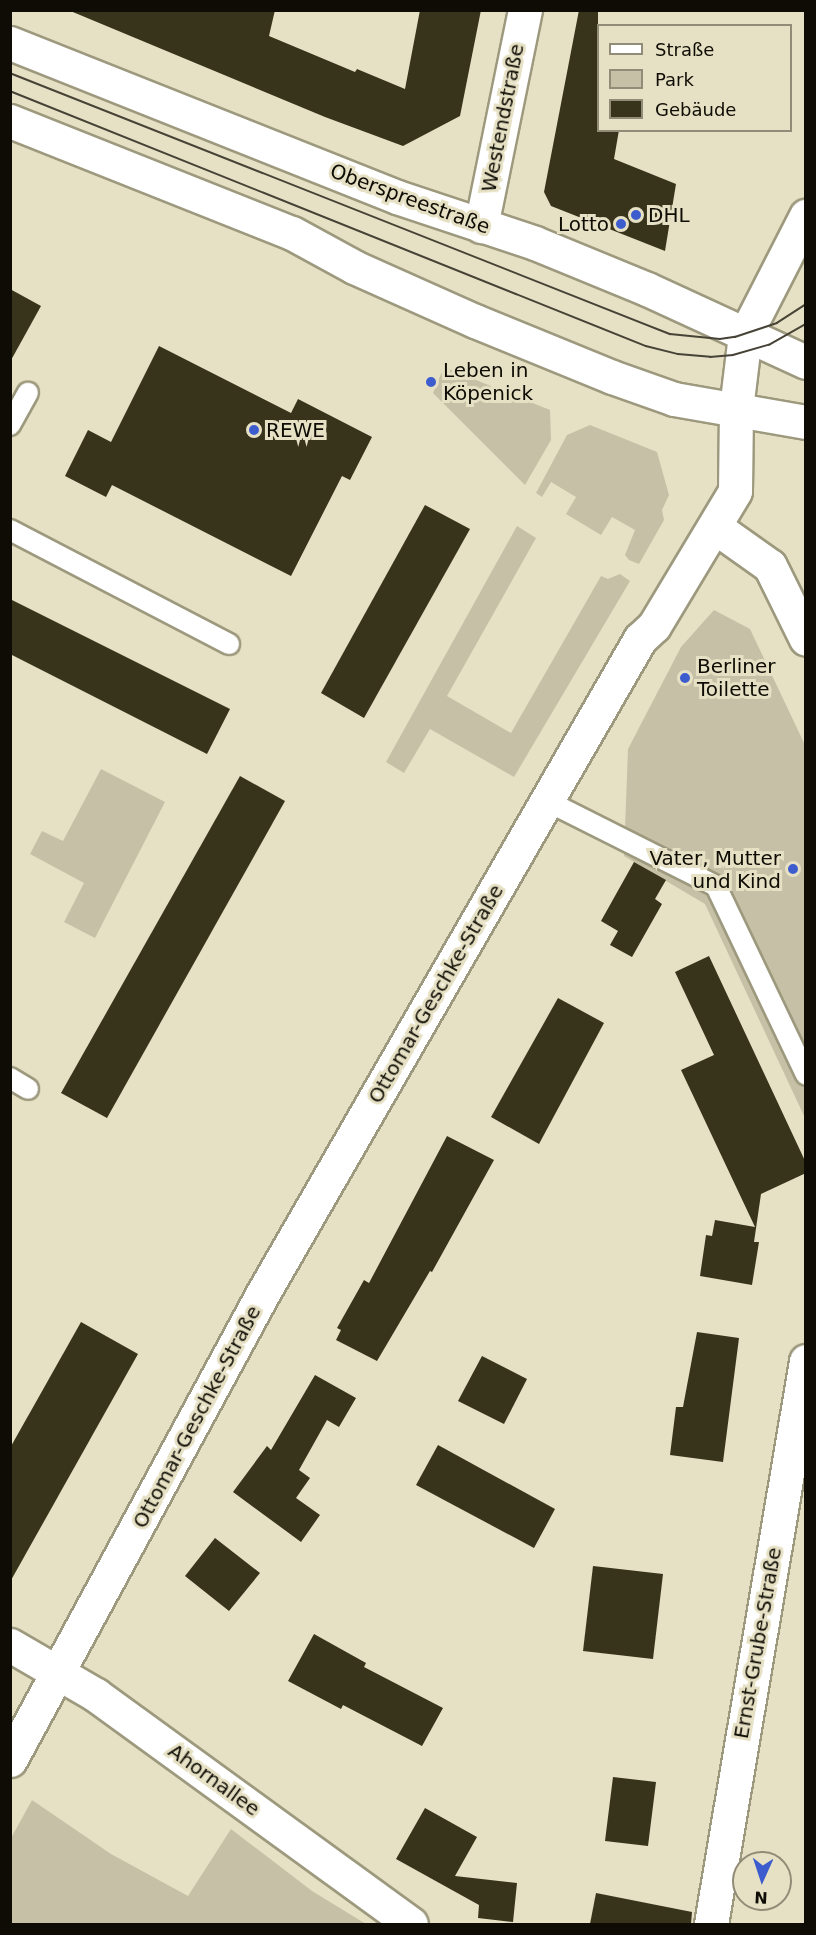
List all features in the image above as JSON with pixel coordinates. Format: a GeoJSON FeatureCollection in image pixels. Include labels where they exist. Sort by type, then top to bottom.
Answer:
{"type":"FeatureCollection","features":[{"type":"Feature","properties":{"kind":"street","name":"Westendstraße"},"geometry":{"type":"LineString","coordinates":[[482,226],[525,10]]}},
{"type":"Feature","properties":{"kind":"street","name":"Oberspreestraße"},"geometry":{"type":"LineString","coordinates":[[10,43],[397,197],[518,236],[636,284],[806,362]]}},
{"type":"Feature","properties":{"kind":"street"},"geometry":{"type":"LineString","coordinates":[[10,120],[292,233],[354,267],[594,370],[674,399],[806,422]]}},
{"type":"Feature","properties":{"kind":"street","name":"Ottomar-Geschke-Straße"},"geometry":{"type":"LineString","coordinates":[[10,1760],[183,1445],[263,1293],[640,639],[654,626],[735,491],[736,409],[745,335],[806,216]]}},
{"type":"Feature","properties":{"kind":"street"},"geometry":{"type":"LineString","coordinates":[[715,527],[770,566],[806,639]]}},
{"type":"Feature","properties":{"kind":"street","name":"Ernst-Grube-Straße"},"geometry":{"type":"LineString","coordinates":[[711,1924],[795,1482],[806,1361]]}},
{"type":"Feature","properties":{"kind":"street","name":"Ahornallee"},"geometry":{"type":"LineString","coordinates":[[10,1645],[96,1695],[409,1924]]}},
{"type":"Feature","properties":{"kind":"lane"},"geometry":{"type":"LineString","coordinates":[[10,425],[28,393]]}},
{"type":"Feature","properties":{"kind":"lane"},"geometry":{"type":"LineString","coordinates":[[10,530],[229,644]]}},
{"type":"Feature","properties":{"kind":"lane"},"geometry":{"type":"LineString","coordinates":[[547,801],[716,886],[806,1075]]}},
{"type":"Feature","properties":{"kind":"lane"},"geometry":{"type":"LineString","coordinates":[[10,1078],[28,1089]]}},
{"type":"Feature","properties":{"kind":"green space"},"geometry":{"type":"Polygon","coordinates":[[[444,367],[550,410],[551,440],[525,485],[433,393],[444,367]]]}},
{"type":"Feature","properties":{"kind":"green space"},"geometry":{"type":"Polygon","coordinates":[[[590,425],[657,452],[669,495],[662,510],[664,520],[639,564],[629,560],[625,555],[635,530],[612,517],[601,535],[566,514],[576,497],[551,482],[542,497],[536,493],[567,435],[590,425]]]}},
{"type":"Feature","properties":{"kind":"green space"},"geometry":{"type":"Polygon","coordinates":[[[517,526],[536,538],[447,696],[511,733],[601,576],[608,579],[620,574],[630,581],[514,777],[430,729],[404,773],[386,762],[517,526]]]}},
{"type":"Feature","properties":{"kind":"green space"},"geometry":{"type":"Polygon","coordinates":[[[714,610],[750,629],[805,745],[805,1118],[705,904],[624,856],[628,749],[681,647],[714,610]]]}},
{"type":"Feature","properties":{"kind":"green space"},"geometry":{"type":"Polygon","coordinates":[[[101,769],[165,802],[95,938],[64,922],[84,883],[30,854],[42,831],[63,841],[101,769]]]}},
{"type":"Feature","properties":{"kind":"green space"},"geometry":{"type":"Polygon","coordinates":[[[32,1800],[111,1854],[188,1896],[231,1829],[312,1891],[366,1924],[11,1924],[11,1838],[32,1800]]]}},
{"type":"Feature","properties":{"kind":"building"},"geometry":{"type":"Polygon","coordinates":[[[68,10],[275,10],[269,36],[355,72],[357,69],[405,89],[420,10],[481,10],[460,116],[403,146],[325,117],[68,10]]]}},
{"type":"Feature","properties":{"kind":"building"},"geometry":{"type":"Polygon","coordinates":[[[579,10],[598,10],[597,132],[619,132],[614,159],[676,184],[665,251],[551,206],[544,192],[579,10]]]}},
{"type":"Feature","properties":{"kind":"building"},"geometry":{"type":"Polygon","coordinates":[[[10,289],[41,306],[10,362],[10,289]]]}},
{"type":"Feature","properties":{"kind":"building"},"geometry":{"type":"Polygon","coordinates":[[[159,346],[291,413],[298,399],[372,437],[350,480],[342,476],[291,576],[112,485],[106,497],[65,476],[88,430],[111,442],[159,346]]]}},
{"type":"Feature","properties":{"kind":"building"},"geometry":{"type":"Polygon","coordinates":[[[425,505],[470,529],[364,718],[321,693],[425,505]]]}},
{"type":"Feature","properties":{"kind":"building"},"geometry":{"type":"Polygon","coordinates":[[[10,599],[230,709],[207,754],[10,654],[10,599]]]}},
{"type":"Feature","properties":{"kind":"building"},"geometry":{"type":"Polygon","coordinates":[[[240,776],[285,801],[107,1118],[61,1093],[240,776]]]}},
{"type":"Feature","properties":{"kind":"building"},"geometry":{"type":"Polygon","coordinates":[[[634,862],[666,880],[655,899],[662,904],[632,957],[610,945],[618,931],[601,921],[634,862]]]}},
{"type":"Feature","properties":{"kind":"building"},"geometry":{"type":"Polygon","coordinates":[[[709,956],[806,1163],[806,1173],[761,1194],[754,1242],[759,1242],[752,1285],[700,1276],[706,1235],[712,1236],[715,1220],[755,1227],[681,1070],[714,1055],[675,972],[709,956]]]}},
{"type":"Feature","properties":{"kind":"building"},"geometry":{"type":"Polygon","coordinates":[[[558,998],[604,1023],[539,1144],[491,1117],[558,998]]]}},
{"type":"Feature","properties":{"kind":"building"},"geometry":{"type":"Polygon","coordinates":[[[447,1136],[494,1160],[432,1272],[430,1271],[377,1361],[336,1340],[341,1330],[337,1328],[364,1280],[369,1283],[447,1136]]]}},
{"type":"Feature","properties":{"kind":"building"},"geometry":{"type":"Polygon","coordinates":[[[81,1322],[138,1354],[10,1582],[10,1448],[81,1322]]]}},
{"type":"Feature","properties":{"kind":"building"},"geometry":{"type":"Polygon","coordinates":[[[697,1332],[739,1338],[723,1462],[670,1455],[676,1407],[683,1407],[697,1332]]]}},
{"type":"Feature","properties":{"kind":"building"},"geometry":{"type":"Polygon","coordinates":[[[482,1356],[527,1379],[504,1424],[458,1401],[482,1356]]]}},
{"type":"Feature","properties":{"kind":"building"},"geometry":{"type":"Polygon","coordinates":[[[315,1375],[356,1398],[339,1427],[327,1420],[299,1470],[310,1478],[296,1498],[320,1515],[301,1542],[233,1492],[267,1446],[271,1450],[315,1375]]]}},
{"type":"Feature","properties":{"kind":"building"},"geometry":{"type":"Polygon","coordinates":[[[438,1445],[555,1509],[534,1548],[416,1485],[438,1445]]]}},
{"type":"Feature","properties":{"kind":"building"},"geometry":{"type":"Polygon","coordinates":[[[215,1538],[260,1573],[229,1611],[185,1576],[215,1538]]]}},
{"type":"Feature","properties":{"kind":"building"},"geometry":{"type":"Polygon","coordinates":[[[593,1566],[663,1574],[653,1659],[583,1651],[593,1566]]]}},
{"type":"Feature","properties":{"kind":"building"},"geometry":{"type":"Polygon","coordinates":[[[314,1634],[366,1663],[364,1667],[443,1708],[422,1746],[343,1705],[341,1709],[288,1681],[314,1634]]]}},
{"type":"Feature","properties":{"kind":"building"},"geometry":{"type":"Polygon","coordinates":[[[613,1777],[656,1782],[648,1846],[605,1841],[613,1777]]]}},
{"type":"Feature","properties":{"kind":"building"},"geometry":{"type":"Polygon","coordinates":[[[425,1808],[477,1837],[455,1876],[517,1883],[513,1922],[478,1918],[479,1905],[396,1859],[425,1808]]]}},
{"type":"Feature","properties":{"kind":"building"},"geometry":{"type":"Polygon","coordinates":[[[596,1893],[692,1912],[691,1924],[590,1924],[596,1893]]]}},
{"type":"Feature","properties":{"kind":"tram line"},"geometry":{"type":"LineString","coordinates":[[10,73],[670,334],[720,339],[735,337],[777,323],[806,304]]}},
{"type":"Feature","properties":{"kind":"tram line"},"geometry":{"type":"LineString","coordinates":[[10,91],[646,346],[678,354],[710,357],[733,355],[769,345],[806,324]]}},
{"type":"Feature","properties":{"kind":"place","name":"DHL"},"geometry":{"type":"Point","coordinates":[636,215]}},
{"type":"Feature","properties":{"kind":"place","name":"Lotto"},"geometry":{"type":"Point","coordinates":[621,224]}},
{"type":"Feature","properties":{"kind":"place","name":"Leben in Köpenick"},"geometry":{"type":"Point","coordinates":[431,382]}},
{"type":"Feature","properties":{"kind":"place","name":"REWE"},"geometry":{"type":"Point","coordinates":[254,430]}},
{"type":"Feature","properties":{"kind":"place","name":"Berliner Toilette"},"geometry":{"type":"Point","coordinates":[685,678]}},
{"type":"Feature","properties":{"kind":"place","name":"Vater, Mutter und Kind"},"geometry":{"type":"Point","coordinates":[793,869]}}]}
